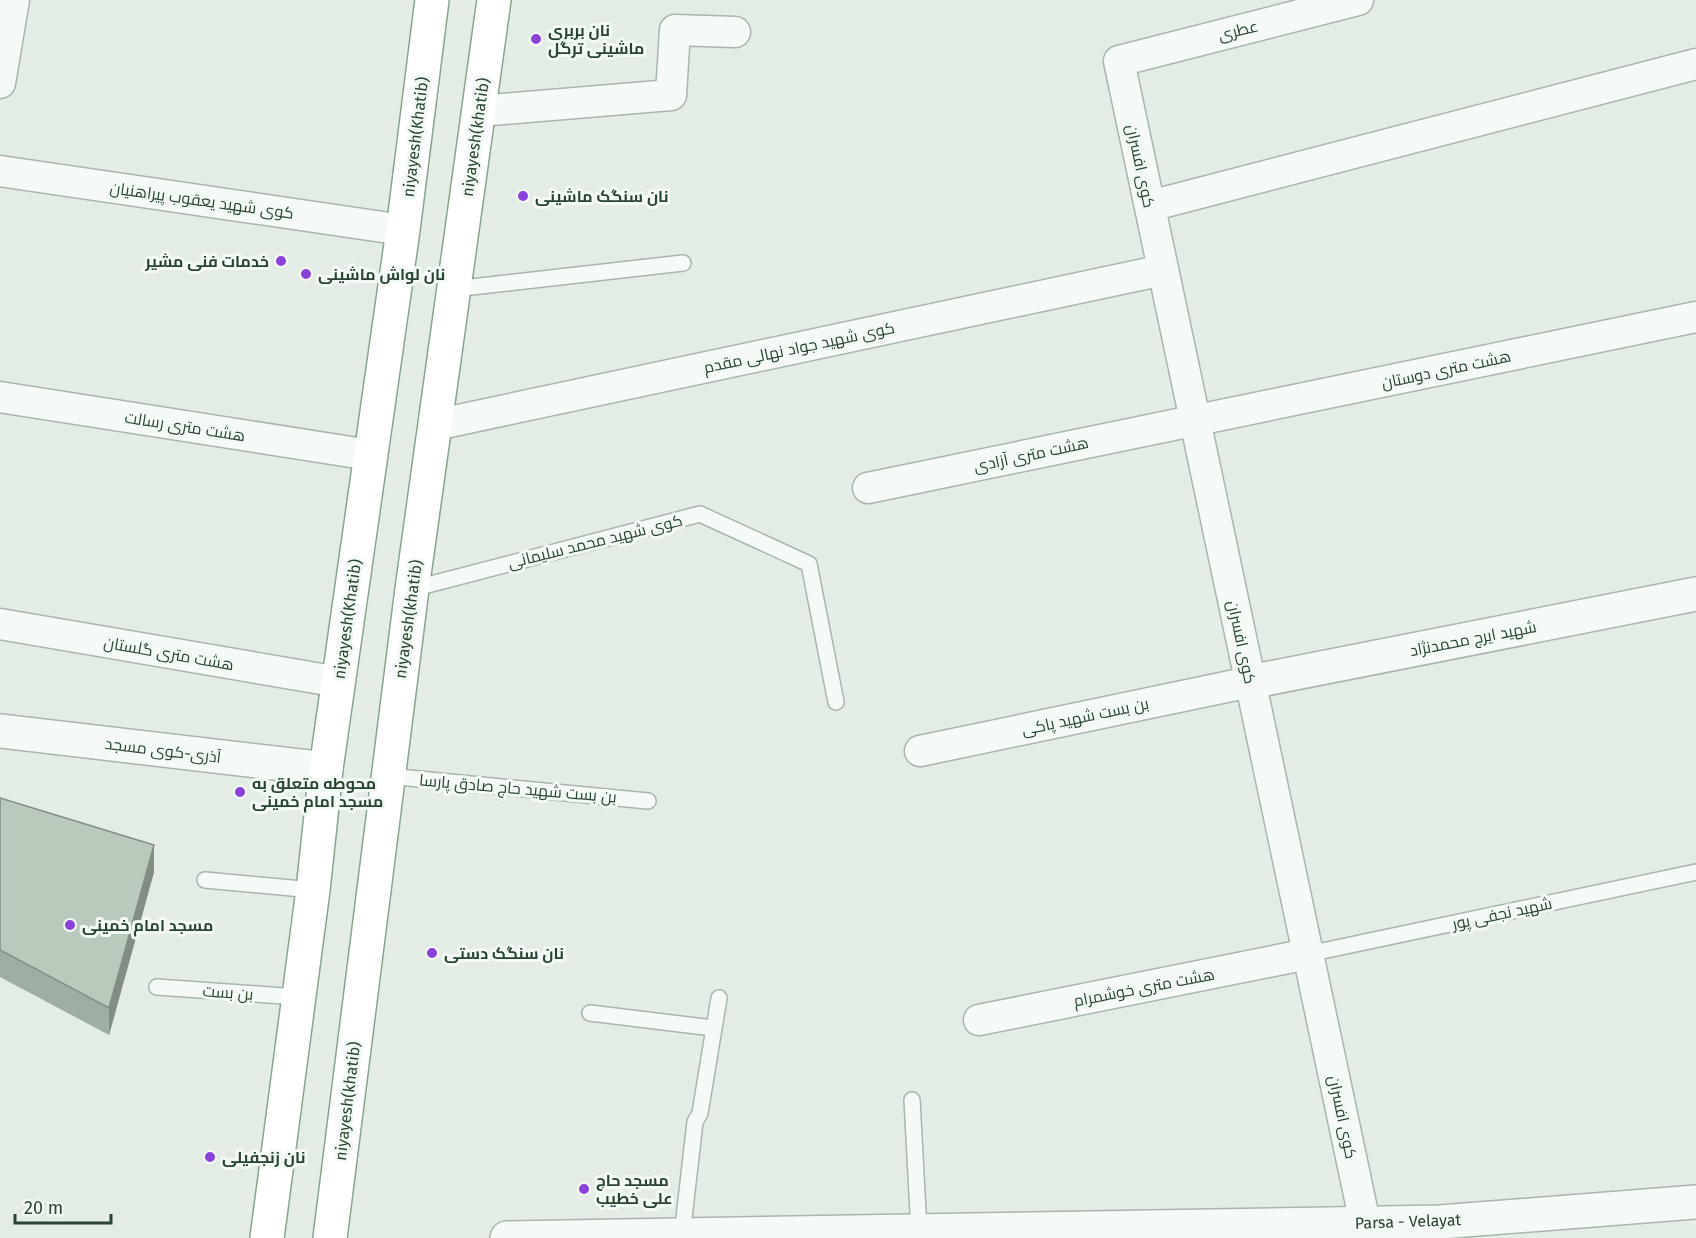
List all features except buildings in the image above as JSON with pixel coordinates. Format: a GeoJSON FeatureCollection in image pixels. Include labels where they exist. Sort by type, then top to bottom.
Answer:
{"type":"FeatureCollection","features":[{"type":"Feature","properties":{"kind":"highway","name":"niyayesh(Khatib)"},"geometry":{"type":"LineString","coordinates":[[267,1238],[313,890],[326,770],[403,230],[432,0]]}},
{"type":"Feature","properties":{"kind":"highway","name":"niyayesh(khatib)"},"geometry":{"type":"LineString","coordinates":[[330,1238],[412,589],[494,0]]}},
{"type":"Feature","properties":{"kind":"street"},"geometry":{"type":"LineString","coordinates":[[0,83],[14,0]]}},
{"type":"Feature","properties":{"kind":"street","name":"عطری"},"geometry":{"type":"LineString","coordinates":[[1119,61],[1358,0]]}},
{"type":"Feature","properties":{"kind":"street"},"geometry":{"type":"LineString","coordinates":[[479,111],[671,96],[675,30],[735,32]]}},
{"type":"Feature","properties":{"kind":"street","name":"کوی افسران"},"geometry":{"type":"LineString","coordinates":[[1119,61],[1365,1223]]}},
{"type":"Feature","properties":{"kind":"street"},"geometry":{"type":"LineString","coordinates":[[1150,206],[1696,64]]}},
{"type":"Feature","properties":{"kind":"street","name":"کوی شهید یعقوب پیراهنیان"},"geometry":{"type":"LineString","coordinates":[[0,171],[403,230]]}},
{"type":"Feature","properties":{"kind":"street","name":"کوی شهید جواد نهالی مقدم"},"geometry":{"type":"LineString","coordinates":[[435,425],[1163,270]]}},
{"type":"Feature","properties":{"kind":"street","name":"هشت متری دوستان"},"geometry":{"type":"LineString","coordinates":[[1195,420],[1696,317]]}},
{"type":"Feature","properties":{"kind":"street","name":"هشت متری رسالت"},"geometry":{"type":"LineString","coordinates":[[0,397],[370,455]]}},
{"type":"Feature","properties":{"kind":"street","name":"هشت متری آزادی"},"geometry":{"type":"LineString","coordinates":[[868,488],[1195,420]]}},
{"type":"Feature","properties":{"kind":"street","name":"شهید ایرج محمدنژاد"},"geometry":{"type":"LineString","coordinates":[[1250,682],[1696,594]]}},
{"type":"Feature","properties":{"kind":"street","name":"هشت متری گلستان"},"geometry":{"type":"LineString","coordinates":[[0,624],[339,682]]}},
{"type":"Feature","properties":{"kind":"street","name":"بن بست شهید پاکى"},"geometry":{"type":"LineString","coordinates":[[920,751],[1250,682]]}},
{"type":"Feature","properties":{"kind":"street","name":"آذری-کوی مسجد"},"geometry":{"type":"LineString","coordinates":[[0,731],[326,770]]}},
{"type":"Feature","properties":{"kind":"street","name":"هشت متری خوشمرام"},"geometry":{"type":"LineString","coordinates":[[979,1020],[1308,954]]}},
{"type":"Feature","properties":{"kind":"street","name":"Parsa - Velayat"},"geometry":{"type":"LineString","coordinates":[[507,1238],[854,1235],[919,1231],[1053,1233],[1440,1221],[1696,1202]]}},
{"type":"Feature","properties":{"kind":"lane"},"geometry":{"type":"LineString","coordinates":[[454,289],[684,263]]}},
{"type":"Feature","properties":{"kind":"lane","name":"کوی شهید محمد سلیمانی"},"geometry":{"type":"LineString","coordinates":[[412,589],[700,514],[809,564],[836,702]]}},
{"type":"Feature","properties":{"kind":"lane","name":"بن بست شهید حاج صادق پارسا"},"geometry":{"type":"LineString","coordinates":[[388,776],[648,801]]}},
{"type":"Feature","properties":{"kind":"lane","name":"شهید نجفی پور"},"geometry":{"type":"LineString","coordinates":[[1308,954],[1696,872]]}},
{"type":"Feature","properties":{"kind":"lane"},"geometry":{"type":"LineString","coordinates":[[205,880],[313,890]]}},
{"type":"Feature","properties":{"kind":"lane","name":"بن بست"},"geometry":{"type":"LineString","coordinates":[[157,987],[298,997]]}},
{"type":"Feature","properties":{"kind":"lane"},"geometry":{"type":"LineString","coordinates":[[682,1235],[695,1122],[700,1113],[719,998]]}},
{"type":"Feature","properties":{"kind":"lane"},"geometry":{"type":"LineString","coordinates":[[590,1013],[713,1028]]}},
{"type":"Feature","properties":{"kind":"lane"},"geometry":{"type":"LineString","coordinates":[[912,1100],[919,1231]]}},
{"type":"Feature","properties":{"kind":"place","name":"نان بربری ماشینی ترگل"},"geometry":{"type":"Point","coordinates":[536,39]}},
{"type":"Feature","properties":{"kind":"place","name":"نان سنگک ماشینی"},"geometry":{"type":"Point","coordinates":[523,196]}},
{"type":"Feature","properties":{"kind":"place","name":"خدمات فنی مشیر"},"geometry":{"type":"Point","coordinates":[281,261]}},
{"type":"Feature","properties":{"kind":"place","name":"نان لواش ماشینی"},"geometry":{"type":"Point","coordinates":[306,274]}},
{"type":"Feature","properties":{"kind":"place","name":"محوطه متعلق به مسجد امام خمینی"},"geometry":{"type":"Point","coordinates":[240,792]}},
{"type":"Feature","properties":{"kind":"place","name":"مسجد امام خمینی"},"geometry":{"type":"Point","coordinates":[70,925]}},
{"type":"Feature","properties":{"kind":"place","name":"نان سنگک دستی"},"geometry":{"type":"Point","coordinates":[432,953]}},
{"type":"Feature","properties":{"kind":"place","name":"نان زنجفیلی"},"geometry":{"type":"Point","coordinates":[210,1157]}},
{"type":"Feature","properties":{"kind":"place","name":"مسجد حاج علی خطیب"},"geometry":{"type":"Point","coordinates":[584,1189]}}]}
